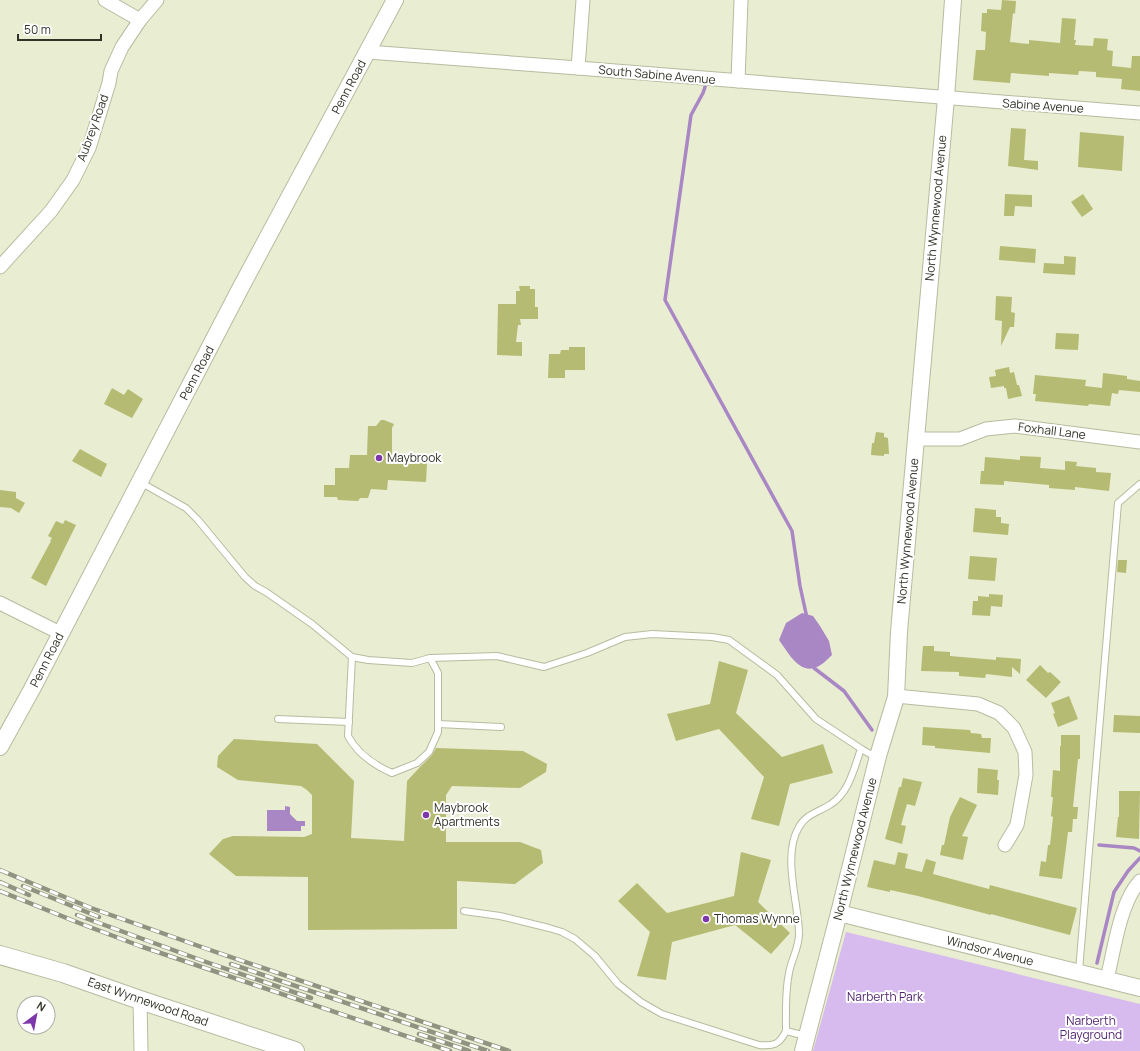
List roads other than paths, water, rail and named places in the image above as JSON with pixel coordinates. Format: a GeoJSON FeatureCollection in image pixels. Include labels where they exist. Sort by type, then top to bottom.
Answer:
{"type":"FeatureCollection","features":[{"type":"Feature","properties":{"kind":"main road","name":"East Wynnewood Road"},"geometry":{"type":"LineString","coordinates":[[0,955],[64,973],[140,1000],[295,1051]]}},
{"type":"Feature","properties":{"kind":"street"},"geometry":{"type":"LineString","coordinates":[[105,0],[140,20]]}},
{"type":"Feature","properties":{"kind":"street","name":"Aubrey Road"},"geometry":{"type":"LineString","coordinates":[[0,267],[51,211],[73,180],[89,148],[109,83],[111,71],[122,47],[140,20],[157,0]]}},
{"type":"Feature","properties":{"kind":"street","name":"Penn Road"},"geometry":{"type":"LineString","coordinates":[[0,745],[242,286],[395,0]]}},
{"type":"Feature","properties":{"kind":"street"},"geometry":{"type":"LineString","coordinates":[[578,68],[582,0]]}},
{"type":"Feature","properties":{"kind":"street"},"geometry":{"type":"LineString","coordinates":[[738,81],[741,0]]}},
{"type":"Feature","properties":{"kind":"street","name":"North Wynnewood Avenue"},"geometry":{"type":"LineString","coordinates":[[805,1043],[878,756],[896,696],[899,632],[946,98],[953,0]]}},
{"type":"Feature","properties":{"kind":"street","name":"South Sabine Avenue"},"geometry":{"type":"LineString","coordinates":[[368,52],[946,98]]}},
{"type":"Feature","properties":{"kind":"street","name":"Sabine Avenue"},"geometry":{"type":"LineString","coordinates":[[946,98],[1140,113]]}},
{"type":"Feature","properties":{"kind":"street","name":"Foxhall Lane"},"geometry":{"type":"LineString","coordinates":[[916,439],[960,439],[986,429],[1015,426],[1140,442]]}},
{"type":"Feature","properties":{"kind":"street"},"geometry":{"type":"LineString","coordinates":[[0,603],[60,633]]}},
{"type":"Feature","properties":{"kind":"street"},"geometry":{"type":"LineString","coordinates":[[896,696],[978,704],[999,713],[1014,728],[1025,752],[1026,775],[1017,825],[1005,845]]}},
{"type":"Feature","properties":{"kind":"street"},"geometry":{"type":"LineString","coordinates":[[1107,979],[1123,910],[1140,881]]}},
{"type":"Feature","properties":{"kind":"street","name":"Windsor Avenue"},"geometry":{"type":"LineString","coordinates":[[839,913],[1140,988]]}},
{"type":"Feature","properties":{"kind":"street"},"geometry":{"type":"LineString","coordinates":[[140,1000],[142,1051]]}},
{"type":"Feature","properties":{"kind":"lane"},"geometry":{"type":"LineString","coordinates":[[140,482],[186,508],[198,520],[245,577],[255,586],[312,624],[352,656],[368,660],[412,663],[430,658],[497,656],[544,667],[587,653],[625,637],[652,634],[712,637],[729,640],[777,675],[816,719],[861,749],[878,756]]}},
{"type":"Feature","properties":{"kind":"lane"},"geometry":{"type":"LineString","coordinates":[[1079,973],[1118,504],[1140,484]]}},
{"type":"Feature","properties":{"kind":"lane"},"geometry":{"type":"LineString","coordinates":[[352,656],[348,736],[369,760],[392,772],[417,762],[429,752],[438,732],[438,673],[430,658]]}},
{"type":"Feature","properties":{"kind":"lane"},"geometry":{"type":"LineString","coordinates":[[278,719],[349,722]]}},
{"type":"Feature","properties":{"kind":"lane"},"geometry":{"type":"LineString","coordinates":[[438,724],[501,727]]}},
{"type":"Feature","properties":{"kind":"lane"},"geometry":{"type":"LineString","coordinates":[[464,911],[500,916],[562,932],[575,939],[595,956],[618,984],[641,1002],[662,1014],[759,1045],[769,1046],[777,1044],[782,1039],[786,1031],[788,975],[799,934],[791,864],[794,838],[799,827],[806,818],[831,804],[842,794],[847,786],[861,749]]}},
{"type":"Feature","properties":{"kind":"lane"},"geometry":{"type":"LineString","coordinates":[[786,1031],[805,1043]]}},
{"type":"Feature","properties":{"kind":"waterway"},"geometry":{"type":"LineString","coordinates":[[705,87],[691,115],[665,300],[792,531],[800,586],[807,618]]}},
{"type":"Feature","properties":{"kind":"waterway"},"geometry":{"type":"LineString","coordinates":[[813,664],[814,668],[844,691],[872,730]]}},
{"type":"Feature","properties":{"kind":"waterway"},"geometry":{"type":"LineString","coordinates":[[1099,845],[1134,848],[1140,851]]}},
{"type":"Feature","properties":{"kind":"waterway"},"geometry":{"type":"LineString","coordinates":[[1097,963],[1114,892],[1128,871],[1140,858]]}},
{"type":"Feature","properties":{"kind":"railway"},"geometry":{"type":"LineString","coordinates":[[0,870],[91,908],[210,950],[509,1051]]}},
{"type":"Feature","properties":{"kind":"railway"},"geometry":{"type":"LineString","coordinates":[[0,882],[29,895]]}},
{"type":"Feature","properties":{"kind":"railway"},"geometry":{"type":"LineString","coordinates":[[23,886],[99,917]]}},
{"type":"Feature","properties":{"kind":"railway"},"geometry":{"type":"LineString","coordinates":[[0,891],[140,946],[450,1051]]}},
{"type":"Feature","properties":{"kind":"railway"},"geometry":{"type":"LineString","coordinates":[[77,915],[311,998]]}},
{"type":"Feature","properties":{"kind":"railway"},"geometry":{"type":"LineString","coordinates":[[231,964],[488,1051]]}},
{"type":"Feature","properties":{"kind":"railway"},"geometry":{"type":"LineString","coordinates":[[419,1034],[469,1051]]}},
{"type":"Feature","properties":{"kind":"place","name":"Maybrook"},"geometry":{"type":"Point","coordinates":[379,458]}},
{"type":"Feature","properties":{"kind":"place","name":"Maybrook Apartments"},"geometry":{"type":"Point","coordinates":[426,815]}},
{"type":"Feature","properties":{"kind":"place","name":"Thomas Wynne"},"geometry":{"type":"Point","coordinates":[706,919]}},
{"type":"Feature","properties":{"kind":"park label","name":"Narberth Park"},"geometry":{"type":"Point","coordinates":[885,997]}},
{"type":"Feature","properties":{"kind":"park label","name":"Narberth Playground"},"geometry":{"type":"Point","coordinates":[1091,1028]}}]}
